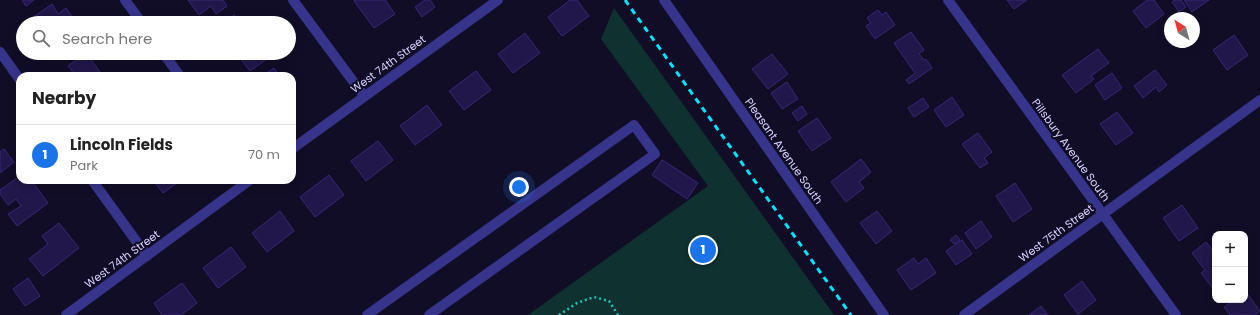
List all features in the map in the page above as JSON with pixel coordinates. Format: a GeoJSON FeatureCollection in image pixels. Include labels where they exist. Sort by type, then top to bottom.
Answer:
{"type":"FeatureCollection","features":[{"type":"Feature","properties":{"kind":"street"},"geometry":{"type":"LineString","coordinates":[[125,0],[137,16]]}},
{"type":"Feature","properties":{"kind":"street"},"geometry":{"type":"LineString","coordinates":[[293,0],[364,96]]}},
{"type":"Feature","properties":{"kind":"street","name":"West 74th Street"},"geometry":{"type":"LineString","coordinates":[[296,146],[498,0]]}},
{"type":"Feature","properties":{"kind":"street","name":"Pleasant Avenue South"},"geometry":{"type":"LineString","coordinates":[[664,0],[884,315]]}},
{"type":"Feature","properties":{"kind":"street","name":"Pillsbury Avenue South"},"geometry":{"type":"LineString","coordinates":[[948,0],[1176,315]]}},
{"type":"Feature","properties":{"kind":"street"},"geometry":{"type":"LineString","coordinates":[[0,52],[16,74]]}},
{"type":"Feature","properties":{"kind":"street"},"geometry":{"type":"LineString","coordinates":[[168,60],[177,72]]}},
{"type":"Feature","properties":{"kind":"street","name":"West 75th Street"},"geometry":{"type":"LineString","coordinates":[[964,315],[1260,100]]}},
{"type":"Feature","properties":{"kind":"street"},"geometry":{"type":"LineString","coordinates":[[367,315],[634,125],[655,154],[429,315]]}},
{"type":"Feature","properties":{"kind":"street"},"geometry":{"type":"LineString","coordinates":[[95,184],[147,256]]}},
{"type":"Feature","properties":{"kind":"street","name":"West 74th Street"},"geometry":{"type":"LineString","coordinates":[[66,315],[245,184]]}},
{"type":"Feature","properties":{"kind":"path"},"geometry":{"type":"LineString","coordinates":[[560,315],[577,303],[594,297],[609,301],[618,315]]}},
{"type":"Feature","properties":{"kind":"green space"},"geometry":{"type":"Polygon","coordinates":[[[614,8],[834,315],[528,315],[708,186],[601,39],[614,8]]]}},
{"type":"Feature","properties":{"kind":"building"},"geometry":{"type":"Polygon","coordinates":[[[22,0],[34,0],[26,6],[22,0]]]}},
{"type":"Feature","properties":{"kind":"building"},"geometry":{"type":"Polygon","coordinates":[[[188,0],[223,0],[227,6],[216,14],[211,6],[199,15],[188,0]]]}},
{"type":"Feature","properties":{"kind":"building"},"geometry":{"type":"Polygon","coordinates":[[[385,0],[395,14],[374,28],[354,1],[385,0]]]}},
{"type":"Feature","properties":{"kind":"building"},"geometry":{"type":"Polygon","coordinates":[[[425,0],[430,0],[435,7],[422,17],[415,7],[425,0]]]}},
{"type":"Feature","properties":{"kind":"building"},"geometry":{"type":"Polygon","coordinates":[[[570,0],[577,0],[589,16],[562,36],[548,17],[570,0]]]}},
{"type":"Feature","properties":{"kind":"building"},"geometry":{"type":"Polygon","coordinates":[[[1007,0],[1027,0],[1014,9],[1007,0]]]}},
{"type":"Feature","properties":{"kind":"building"},"geometry":{"type":"Polygon","coordinates":[[[1147,0],[1154,0],[1164,14],[1146,28],[1133,11],[1147,0]]]}},
{"type":"Feature","properties":{"kind":"building"},"geometry":{"type":"Polygon","coordinates":[[[1175,0],[1181,0],[1186,7],[1179,12],[1172,2],[1175,0]]]}},
{"type":"Feature","properties":{"kind":"building"},"geometry":{"type":"Polygon","coordinates":[[[1184,0],[1209,0],[1192,12],[1184,0]]]}},
{"type":"Feature","properties":{"kind":"building"},"geometry":{"type":"Polygon","coordinates":[[[52,4],[58,14],[66,8],[72,16],[35,16],[52,4]]]}},
{"type":"Feature","properties":{"kind":"building"},"geometry":{"type":"Polygon","coordinates":[[[878,10],[882,15],[886,12],[895,25],[875,39],[866,26],[871,23],[867,18],[878,10]]]}},
{"type":"Feature","properties":{"kind":"building"},"geometry":{"type":"Polygon","coordinates":[[[911,32],[924,50],[919,54],[924,60],[926,59],[932,68],[909,84],[906,80],[915,73],[894,43],[911,32]]]}},
{"type":"Feature","properties":{"kind":"building"},"geometry":{"type":"Polygon","coordinates":[[[525,33],[540,53],[513,73],[498,54],[525,33]]]}},
{"type":"Feature","properties":{"kind":"building"},"geometry":{"type":"Polygon","coordinates":[[[1234,35],[1248,55],[1227,70],[1213,50],[1234,35]]]}},
{"type":"Feature","properties":{"kind":"building"},"geometry":{"type":"Polygon","coordinates":[[[1098,49],[1109,63],[1091,76],[1094,79],[1076,93],[1062,75],[1098,49]]]}},
{"type":"Feature","properties":{"kind":"building"},"geometry":{"type":"Polygon","coordinates":[[[772,54],[788,74],[768,89],[752,69],[772,54]]]}},
{"type":"Feature","properties":{"kind":"building"},"geometry":{"type":"Polygon","coordinates":[[[76,60],[91,60],[100,72],[73,72],[68,66],[76,60]]]}},
{"type":"Feature","properties":{"kind":"building"},"geometry":{"type":"Polygon","coordinates":[[[241,60],[266,60],[250,71],[241,60]]]}},
{"type":"Feature","properties":{"kind":"building"},"geometry":{"type":"Polygon","coordinates":[[[274,68],[276,72],[268,72],[274,68]]]}},
{"type":"Feature","properties":{"kind":"building"},"geometry":{"type":"Polygon","coordinates":[[[1155,70],[1167,85],[1159,92],[1156,87],[1143,98],[1134,86],[1155,70]]]}},
{"type":"Feature","properties":{"kind":"building"},"geometry":{"type":"Polygon","coordinates":[[[476,71],[491,90],[464,110],[449,91],[476,71]]]}},
{"type":"Feature","properties":{"kind":"building"},"geometry":{"type":"Polygon","coordinates":[[[1112,73],[1122,88],[1105,100],[1095,85],[1112,73]]]}},
{"type":"Feature","properties":{"kind":"building"},"geometry":{"type":"Polygon","coordinates":[[[787,82],[798,99],[782,109],[771,93],[787,82]]]}},
{"type":"Feature","properties":{"kind":"building"},"geometry":{"type":"Polygon","coordinates":[[[952,97],[964,115],[946,127],[934,110],[952,97]]]}},
{"type":"Feature","properties":{"kind":"building"},"geometry":{"type":"Polygon","coordinates":[[[923,98],[929,107],[914,117],[908,108],[923,98]]]}},
{"type":"Feature","properties":{"kind":"building"},"geometry":{"type":"Polygon","coordinates":[[[427,105],[442,125],[415,145],[400,126],[427,105]]]}},
{"type":"Feature","properties":{"kind":"building"},"geometry":{"type":"Polygon","coordinates":[[[802,106],[807,114],[798,121],[792,113],[802,106]]]}},
{"type":"Feature","properties":{"kind":"building"},"geometry":{"type":"Polygon","coordinates":[[[1117,112],[1133,133],[1116,145],[1100,124],[1117,112]]]}},
{"type":"Feature","properties":{"kind":"building"},"geometry":{"type":"Polygon","coordinates":[[[817,118],[831,138],[812,151],[798,131],[817,118]]]}},
{"type":"Feature","properties":{"kind":"building"},"geometry":{"type":"Polygon","coordinates":[[[978,133],[992,152],[984,158],[988,163],[980,168],[962,144],[978,133]]]}},
{"type":"Feature","properties":{"kind":"building"},"geometry":{"type":"Polygon","coordinates":[[[378,141],[393,160],[366,181],[351,161],[378,141]]]}},
{"type":"Feature","properties":{"kind":"building"},"geometry":{"type":"Polygon","coordinates":[[[4,149],[14,162],[0,173],[0,152],[4,149]]]}},
{"type":"Feature","properties":{"kind":"building"},"geometry":{"type":"Polygon","coordinates":[[[861,159],[871,172],[859,182],[864,188],[846,202],[831,182],[861,159]]]}},
{"type":"Feature","properties":{"kind":"building"},"geometry":{"type":"Polygon","coordinates":[[[662,160],[698,183],[687,199],[652,175],[662,160]]]}},
{"type":"Feature","properties":{"kind":"building"},"geometry":{"type":"Polygon","coordinates":[[[329,175],[344,195],[315,217],[300,197],[329,175]]]}},
{"type":"Feature","properties":{"kind":"building"},"geometry":{"type":"Polygon","coordinates":[[[16,179],[16,184],[34,184],[48,203],[17,226],[8,214],[21,206],[16,199],[8,205],[0,194],[0,190],[16,179]]]}},
{"type":"Feature","properties":{"kind":"building"},"geometry":{"type":"Polygon","coordinates":[[[1015,183],[1032,209],[1013,222],[996,196],[1015,183]]]}},
{"type":"Feature","properties":{"kind":"building"},"geometry":{"type":"Polygon","coordinates":[[[156,184],[175,184],[163,193],[156,184]]]}},
{"type":"Feature","properties":{"kind":"building"},"geometry":{"type":"Polygon","coordinates":[[[1182,205],[1198,228],[1179,241],[1163,218],[1182,205]]]}},
{"type":"Feature","properties":{"kind":"building"},"geometry":{"type":"Polygon","coordinates":[[[280,211],[294,231],[267,252],[252,233],[280,211]]]}},
{"type":"Feature","properties":{"kind":"building"},"geometry":{"type":"Polygon","coordinates":[[[877,211],[892,231],[876,244],[860,223],[877,211]]]}},
{"type":"Feature","properties":{"kind":"building"},"geometry":{"type":"Polygon","coordinates":[[[981,221],[992,237],[976,249],[965,233],[981,221]]]}},
{"type":"Feature","properties":{"kind":"building"},"geometry":{"type":"Polygon","coordinates":[[[59,223],[79,248],[43,276],[29,259],[48,244],[42,236],[59,223]]]}},
{"type":"Feature","properties":{"kind":"building"},"geometry":{"type":"Polygon","coordinates":[[[956,235],[960,240],[954,244],[950,240],[956,235]]]}},
{"type":"Feature","properties":{"kind":"building"},"geometry":{"type":"Polygon","coordinates":[[[962,240],[972,254],[956,265],[946,251],[962,240]]]}},
{"type":"Feature","properties":{"kind":"building"},"geometry":{"type":"Polygon","coordinates":[[[1206,242],[1212,249],[1212,287],[1201,273],[1205,270],[1192,253],[1206,242]]]}},
{"type":"Feature","properties":{"kind":"building"},"geometry":{"type":"Polygon","coordinates":[[[231,247],[246,267],[218,288],[203,268],[231,247]]]}},
{"type":"Feature","properties":{"kind":"building"},"geometry":{"type":"Polygon","coordinates":[[[914,258],[918,264],[926,258],[936,273],[911,290],[897,270],[914,258]]]}},
{"type":"Feature","properties":{"kind":"building"},"geometry":{"type":"Polygon","coordinates":[[[28,278],[40,296],[25,306],[13,289],[28,278]]]}},
{"type":"Feature","properties":{"kind":"building"},"geometry":{"type":"Polygon","coordinates":[[[1082,281],[1096,300],[1078,314],[1064,295],[1082,281]]]}},
{"type":"Feature","properties":{"kind":"building"},"geometry":{"type":"Polygon","coordinates":[[[182,283],[197,303],[181,315],[162,315],[154,303],[182,283]]]}},
{"type":"Feature","properties":{"kind":"building"},"geometry":{"type":"Polygon","coordinates":[[[1248,295],[1260,311],[1255,315],[1230,315],[1224,307],[1230,303],[1248,303],[1248,295]]]}},
{"type":"Feature","properties":{"kind":"building"},"geometry":{"type":"Polygon","coordinates":[[[1041,306],[1048,315],[1029,315],[1041,306]]]}},
{"type":"Feature","properties":{"kind":"railway"},"geometry":{"type":"LineString","coordinates":[[625,0],[851,315]]}},
{"type":"Feature","properties":{"kind":"place","name":"Lincoln Fields"},"geometry":{"type":"Point","coordinates":[703,250]}}]}
